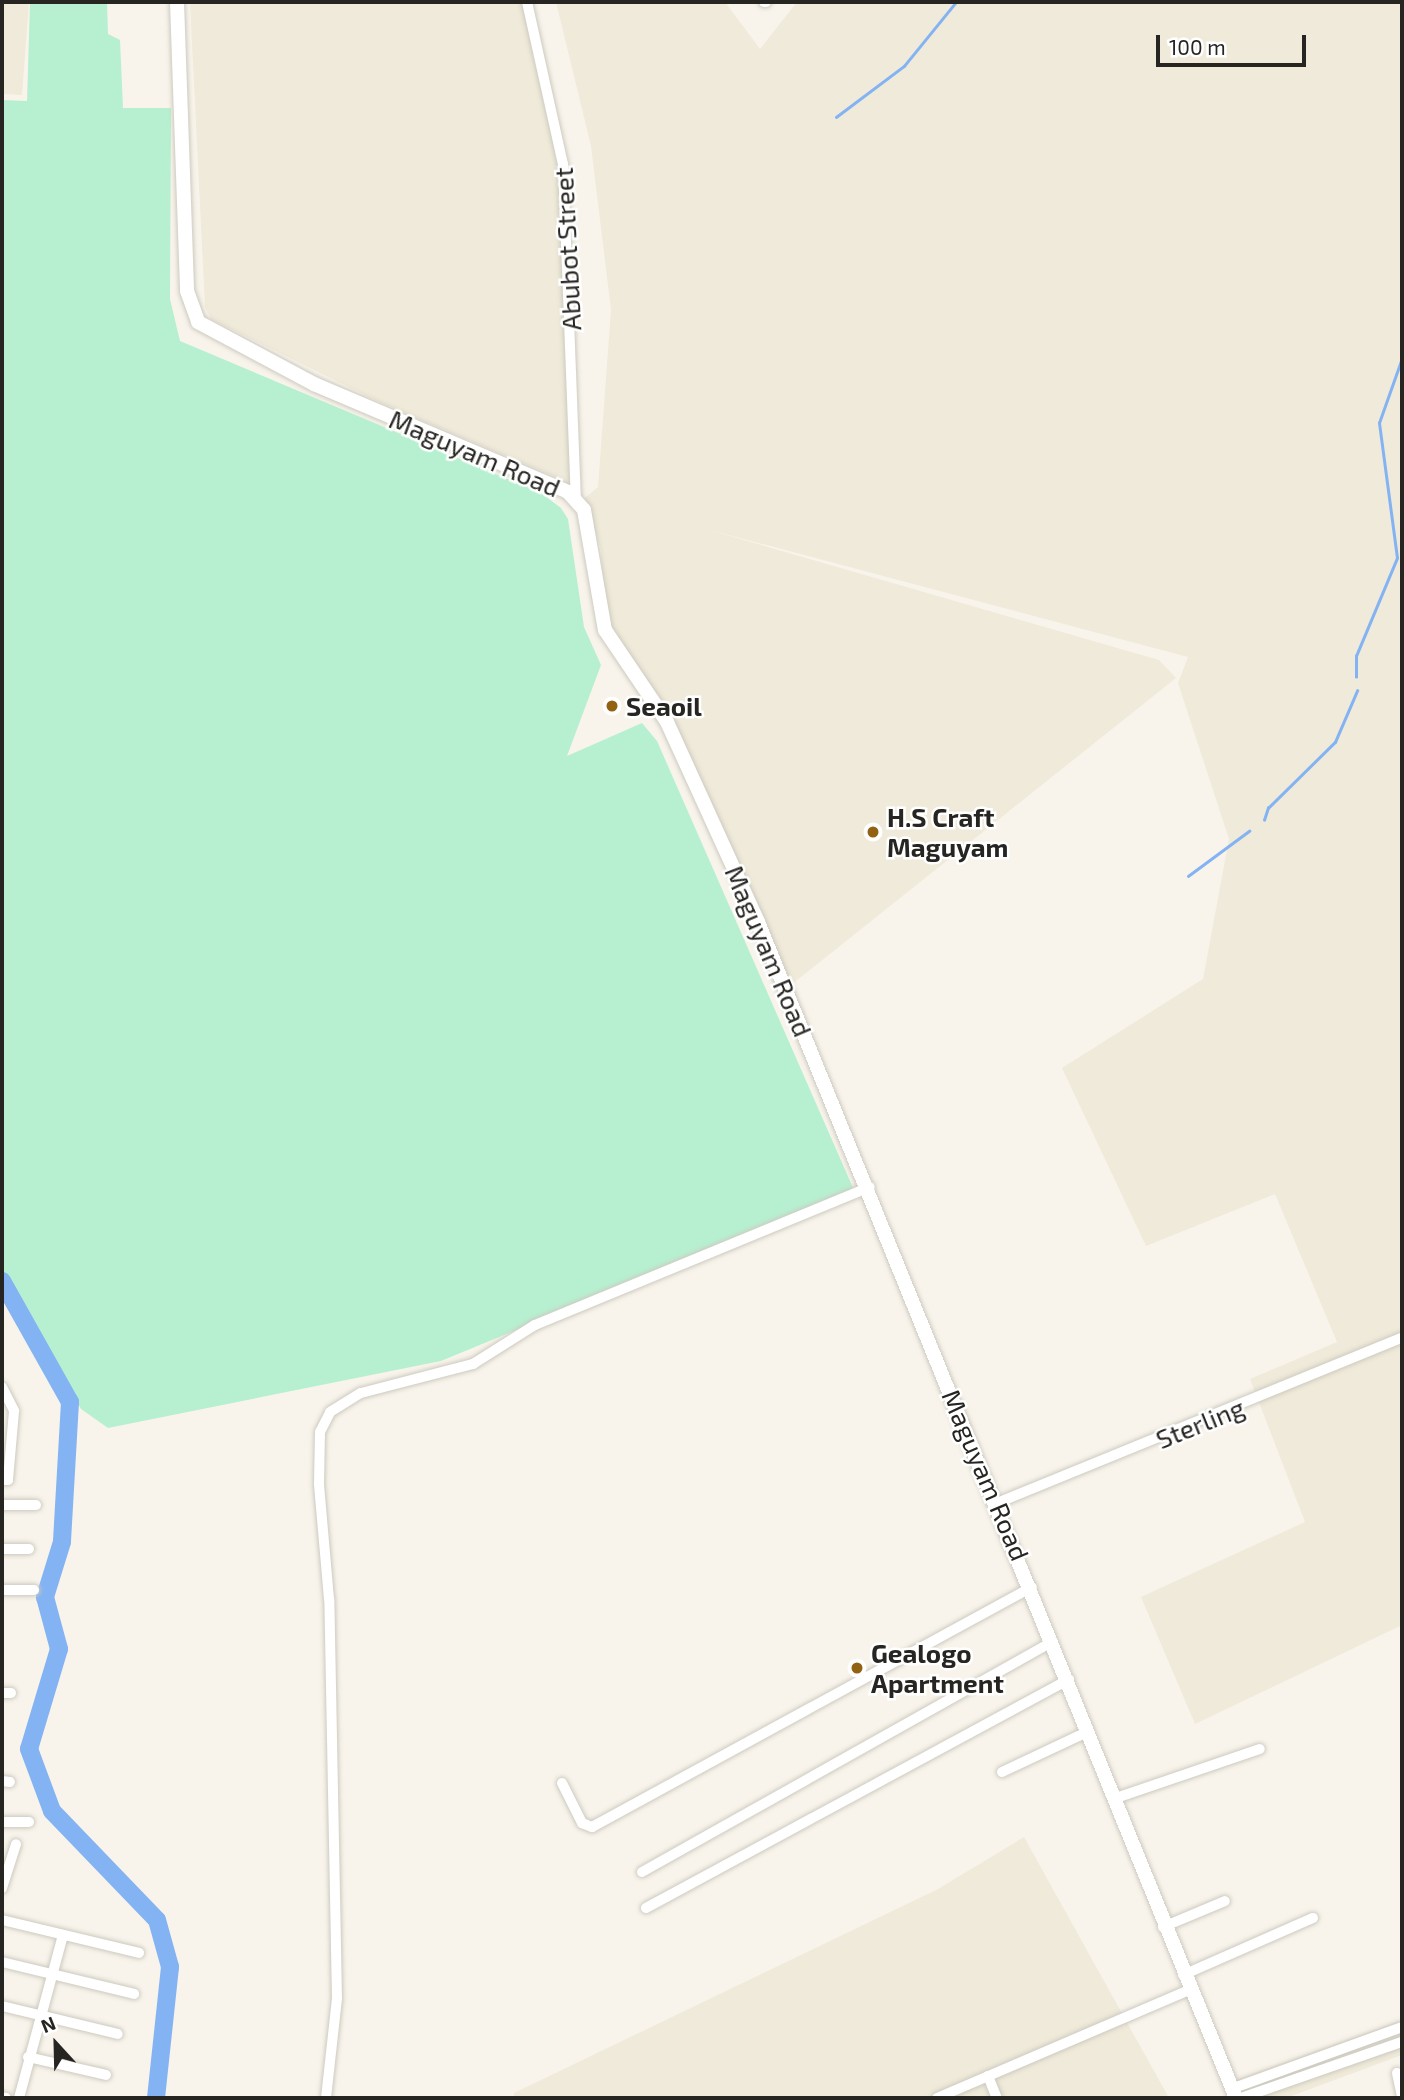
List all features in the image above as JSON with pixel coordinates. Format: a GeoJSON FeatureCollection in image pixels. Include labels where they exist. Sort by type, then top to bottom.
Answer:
{"type":"FeatureCollection","features":[{"type":"Feature","properties":{"kind":"main road","name":"Maguyam Road"},"geometry":{"type":"LineString","coordinates":[[177,2],[187,291],[198,322],[298,376],[576,499],[592,532],[605,630],[667,722],[870,1186],[1055,1640],[1163,1927],[1236,2095]]}},
{"type":"Feature","properties":{"kind":"street","name":"Abubot Street"},"geometry":{"type":"LineString","coordinates":[[527,2],[563,164],[576,499]]}},
{"type":"Feature","properties":{"kind":"street"},"geometry":{"type":"LineString","coordinates":[[326,2098],[337,1999],[329,1599],[319,1484],[320,1432],[330,1412],[361,1393],[473,1364],[535,1325],[870,1186]]}},
{"type":"Feature","properties":{"kind":"street","name":"Sterling"},"geometry":{"type":"LineString","coordinates":[[997,1503],[1402,1338]]}},
{"type":"Feature","properties":{"kind":"street"},"geometry":{"type":"LineString","coordinates":[[2,1387],[14,1411],[8,1480],[2,1480]]}},
{"type":"Feature","properties":{"kind":"street"},"geometry":{"type":"LineString","coordinates":[[2,1505],[36,1505]]}},
{"type":"Feature","properties":{"kind":"street"},"geometry":{"type":"LineString","coordinates":[[2,1549],[29,1549]]}},
{"type":"Feature","properties":{"kind":"street"},"geometry":{"type":"LineString","coordinates":[[562,1783],[582,1823],[592,1827],[1032,1586]]}},
{"type":"Feature","properties":{"kind":"street"},"geometry":{"type":"LineString","coordinates":[[2,1590],[34,1590]]}},
{"type":"Feature","properties":{"kind":"street"},"geometry":{"type":"LineString","coordinates":[[642,1872],[1055,1640]]}},
{"type":"Feature","properties":{"kind":"street"},"geometry":{"type":"LineString","coordinates":[[646,1908],[1069,1679]]}},
{"type":"Feature","properties":{"kind":"street"},"geometry":{"type":"LineString","coordinates":[[1002,1772],[1089,1731]]}},
{"type":"Feature","properties":{"kind":"street"},"geometry":{"type":"LineString","coordinates":[[1113,1799],[1260,1749]]}},
{"type":"Feature","properties":{"kind":"street"},"geometry":{"type":"LineString","coordinates":[[2,1822],[29,1822]]}},
{"type":"Feature","properties":{"kind":"street"},"geometry":{"type":"LineString","coordinates":[[2,1888],[4,1869],[16,1844]]}},
{"type":"Feature","properties":{"kind":"street"},"geometry":{"type":"LineString","coordinates":[[1163,1927],[1225,1901]]}},
{"type":"Feature","properties":{"kind":"street"},"geometry":{"type":"LineString","coordinates":[[1183,1975],[1313,1918]]}},
{"type":"Feature","properties":{"kind":"street"},"geometry":{"type":"LineString","coordinates":[[2,1920],[139,1953]]}},
{"type":"Feature","properties":{"kind":"street"},"geometry":{"type":"LineString","coordinates":[[19,2098],[63,1936]]}},
{"type":"Feature","properties":{"kind":"street"},"geometry":{"type":"LineString","coordinates":[[2,1962],[134,1994]]}},
{"type":"Feature","properties":{"kind":"street"},"geometry":{"type":"LineString","coordinates":[[937,2098],[1189,1990]]}},
{"type":"Feature","properties":{"kind":"street"},"geometry":{"type":"LineString","coordinates":[[2,2006],[118,2034]]}},
{"type":"Feature","properties":{"kind":"street"},"geometry":{"type":"LineString","coordinates":[[1236,2095],[1402,2027]]}},
{"type":"Feature","properties":{"kind":"street"},"geometry":{"type":"LineString","coordinates":[[1236,2095],[1397,2044],[1386,2032]]}},
{"type":"Feature","properties":{"kind":"street"},"geometry":{"type":"LineString","coordinates":[[29,2057],[106,2075]]}},
{"type":"Feature","properties":{"kind":"street"},"geometry":{"type":"LineString","coordinates":[[1397,2073],[1402,2097]]}},
{"type":"Feature","properties":{"kind":"street"},"geometry":{"type":"LineString","coordinates":[[988,2076],[997,2098]]}},
{"type":"Feature","properties":{"kind":"shaded area"},"geometry":{"type":"Polygon","coordinates":[[[2,2],[29,2],[22,95],[2,94],[2,2]]]}},
{"type":"Feature","properties":{"kind":"shaded area"},"geometry":{"type":"Polygon","coordinates":[[[190,2],[522,2],[559,167],[575,485],[377,401],[211,319],[205,307],[190,2]]]}},
{"type":"Feature","properties":{"kind":"shaded area"},"geometry":{"type":"Polygon","coordinates":[[[556,2],[725,2],[760,49],[797,2],[1402,2],[1402,1625],[1195,1724],[1141,1597],[1305,1522],[1250,1379],[1337,1342],[1275,1194],[1146,1246],[1062,1068],[1203,979],[1229,839],[1178,683],[1188,657],[706,529],[1159,660],[1176,678],[791,985],[670,723],[606,630],[601,549],[585,498],[598,487],[611,310],[591,146],[556,2]]]}},
{"type":"Feature","properties":{"kind":"shaded area"},"geometry":{"type":"Polygon","coordinates":[[[1024,1837],[1169,2098],[514,2098],[514,2093],[938,1889],[1024,1837]]]}},
{"type":"Feature","properties":{"kind":"shaded area"},"geometry":{"type":"Polygon","coordinates":[[[1402,2020],[1402,2055],[1286,2098],[1237,2098],[1230,2082],[1402,2020]]]}},
{"type":"Feature","properties":{"kind":"green space"},"geometry":{"type":"Polygon","coordinates":[[[30,2],[107,2],[108,34],[120,40],[123,108],[171,108],[170,299],[180,341],[541,493],[561,508],[568,519],[584,627],[601,665],[567,756],[642,723],[657,741],[854,1190],[441,1361],[108,1428],[81,1409],[2,1269],[2,100],[27,101],[30,2]]]}},
{"type":"Feature","properties":{"kind":"waterway"},"geometry":{"type":"LineString","coordinates":[[836,117],[904,66],[956,2]]}},
{"type":"Feature","properties":{"kind":"waterway"},"geometry":{"type":"LineString","coordinates":[[1356,677],[1356,656],[1397,558],[1379,423],[1402,358]]}},
{"type":"Feature","properties":{"kind":"waterway"},"geometry":{"type":"LineString","coordinates":[[1264,820],[1268,808],[1335,742],[1357,691]]}},
{"type":"Feature","properties":{"kind":"waterway"},"geometry":{"type":"LineString","coordinates":[[1188,876],[1249,831]]}},
{"type":"Feature","properties":{"kind":"waterway"},"geometry":{"type":"LineString","coordinates":[[2,1281],[70,1402],[62,1542],[45,1597],[59,1649],[29,1749],[52,1811],[157,1920],[170,1967],[156,2098]]}},
{"type":"Feature","properties":{"kind":"place","name":"Seaoil"},"geometry":{"type":"Point","coordinates":[612,706]}},
{"type":"Feature","properties":{"kind":"place","name":"H.S Craft Maguyam"},"geometry":{"type":"Point","coordinates":[873,832]}},
{"type":"Feature","properties":{"kind":"place","name":"Gealogo Apartment"},"geometry":{"type":"Point","coordinates":[857,1668]}}]}
